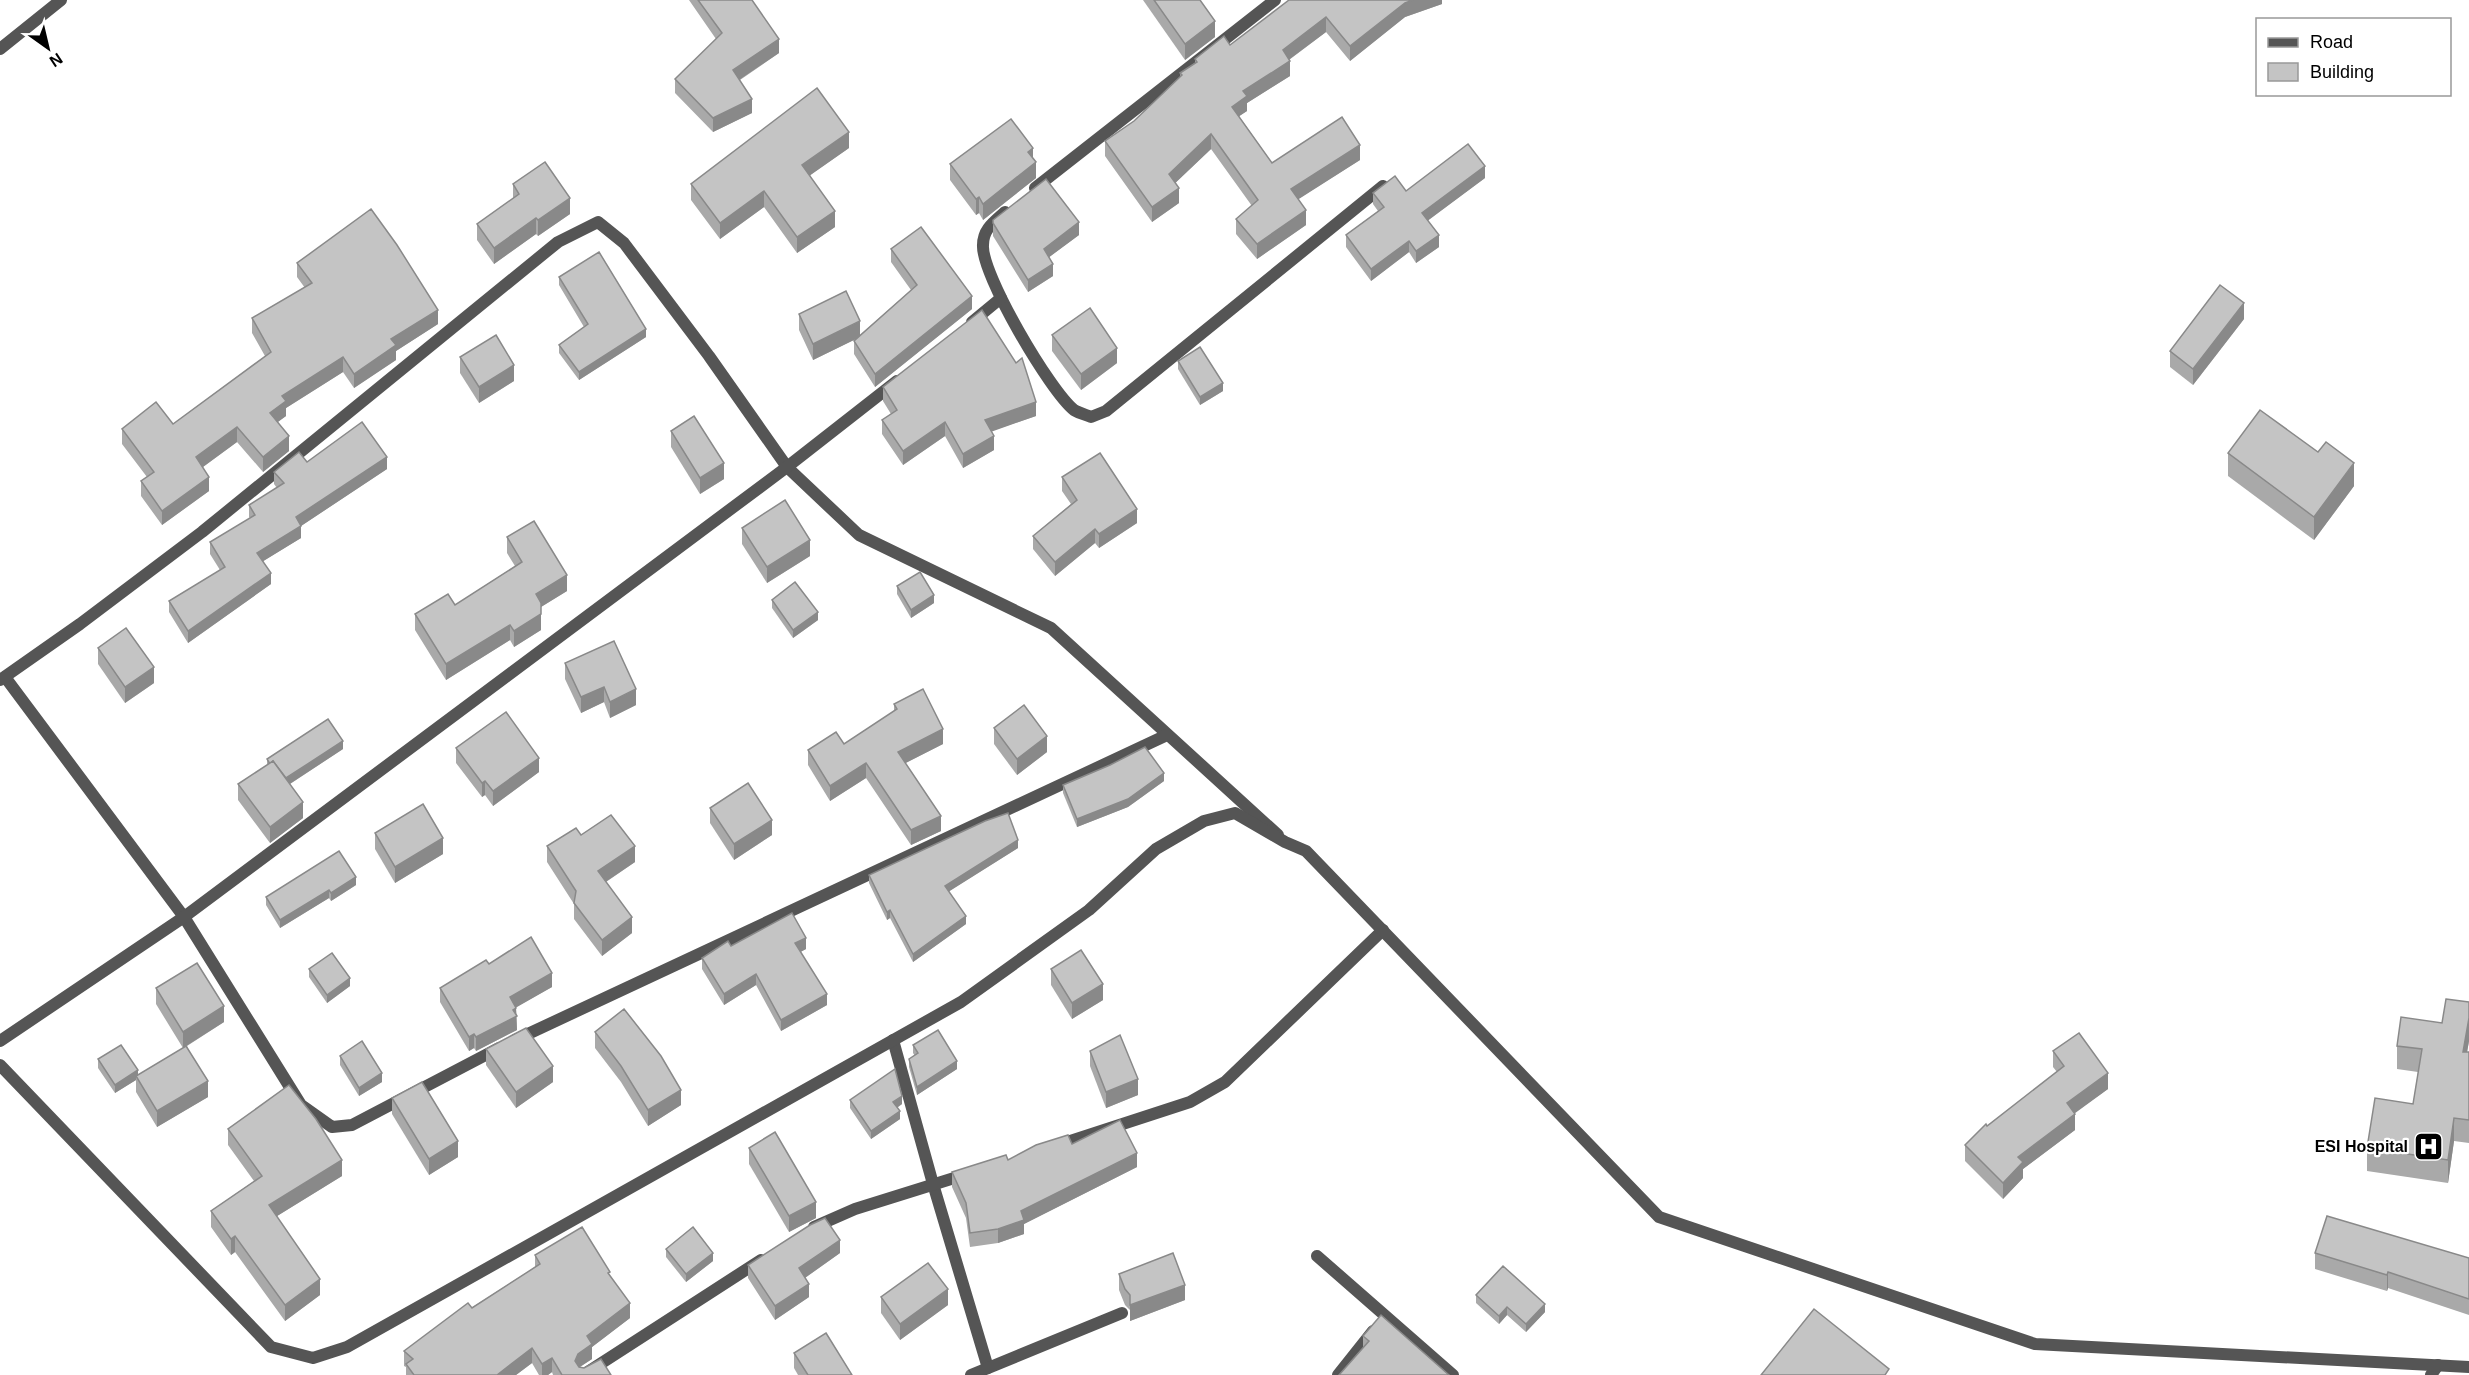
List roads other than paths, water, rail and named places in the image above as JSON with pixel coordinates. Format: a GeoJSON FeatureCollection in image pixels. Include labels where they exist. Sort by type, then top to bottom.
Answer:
{"type":"FeatureCollection","features":[{"type":"Feature","properties":{"kind":"street"},"geometry":{"type":"LineString","coordinates":[[0,49],[61,0]]}},
{"type":"Feature","properties":{"kind":"street"},"geometry":{"type":"LineString","coordinates":[[1275,0],[986,228],[982,246],[988,271],[1001,298],[1048,378],[1075,410],[1091,417],[1106,411],[1383,186]]}},
{"type":"Feature","properties":{"kind":"street"},"geometry":{"type":"LineString","coordinates":[[1167,735],[542,1026],[352,1125],[332,1127],[301,1105],[184,917],[3,678],[80,624],[202,532],[558,242],[598,222],[624,243],[709,356],[787,467],[859,535],[1051,628],[1285,842]]}},
{"type":"Feature","properties":{"kind":"street"},"geometry":{"type":"LineString","coordinates":[[964,328],[1001,298]]}},
{"type":"Feature","properties":{"kind":"street"},"geometry":{"type":"LineString","coordinates":[[0,1041],[184,917],[787,467],[908,372]]}},
{"type":"Feature","properties":{"kind":"street"},"geometry":{"type":"LineString","coordinates":[[0,1065],[271,1347],[313,1358],[347,1347],[961,1002],[1089,910],[1156,849],[1204,821],[1235,813],[1285,842],[1306,851],[1659,1217],[2036,1344],[2434,1370],[2469,1367]]}},
{"type":"Feature","properties":{"kind":"street"},"geometry":{"type":"LineString","coordinates":[[1047,1149],[1190,1102],[1225,1083],[1383,930]]}},
{"type":"Feature","properties":{"kind":"street"},"geometry":{"type":"LineString","coordinates":[[893,1040],[988,1368]]}},
{"type":"Feature","properties":{"kind":"street"},"geometry":{"type":"LineString","coordinates":[[806,1231],[855,1209],[978,1170]]}},
{"type":"Feature","properties":{"kind":"street"},"geometry":{"type":"LineString","coordinates":[[583,1375],[767,1256]]}},
{"type":"Feature","properties":{"kind":"street"},"geometry":{"type":"LineString","coordinates":[[1317,1256],[1453,1375]]}},
{"type":"Feature","properties":{"kind":"street"},"geometry":{"type":"LineString","coordinates":[[970,1375],[1122,1313]]}},
{"type":"Feature","properties":{"kind":"street"},"geometry":{"type":"LineString","coordinates":[[1338,1375],[1385,1316]]}},
{"type":"Feature","properties":{"kind":"place","name":"ESI Hospital"},"geometry":{"type":"Point","coordinates":[2429,1146]}}]}
